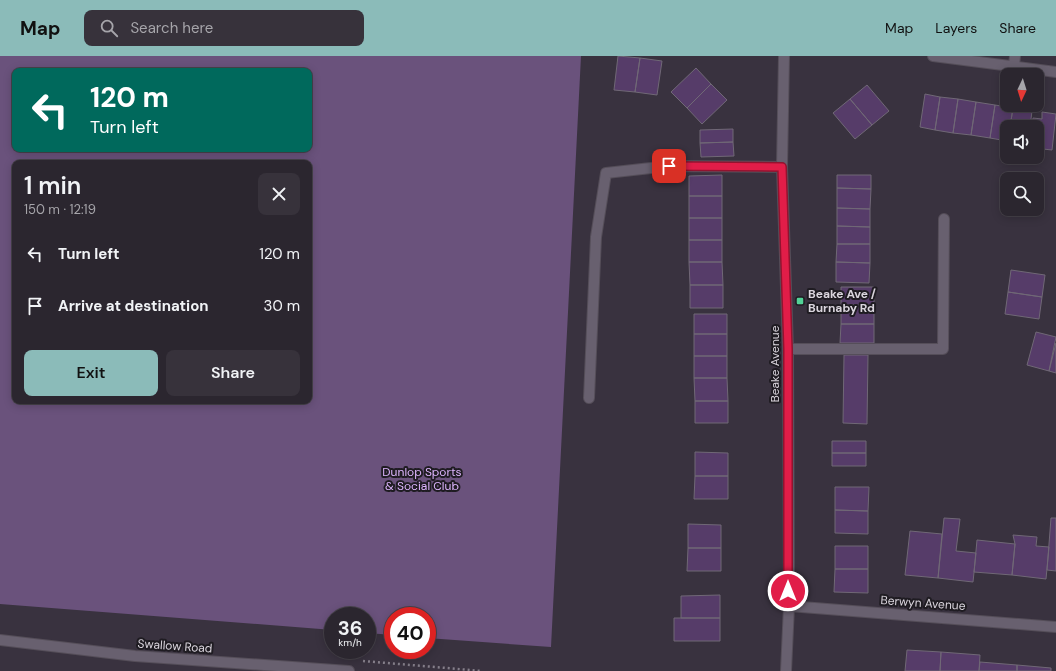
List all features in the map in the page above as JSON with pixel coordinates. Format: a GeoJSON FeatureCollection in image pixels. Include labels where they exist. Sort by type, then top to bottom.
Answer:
{"type":"FeatureCollection","features":[{"type":"Feature","properties":{"kind":"street","name":"Beake Avenue"},"geometry":{"type":"LineString","coordinates":[[784,56],[782,167],[788,349],[789,606],[786,671]]}},
{"type":"Feature","properties":{"kind":"street"},"geometry":{"type":"LineString","coordinates":[[933,56],[1015,61],[1056,72]]}},
{"type":"Feature","properties":{"kind":"street"},"geometry":{"type":"LineString","coordinates":[[590,398],[596,237],[606,173],[669,166],[782,167]]}},
{"type":"Feature","properties":{"kind":"street"},"geometry":{"type":"LineString","coordinates":[[788,349],[943,349],[944,220]]}},
{"type":"Feature","properties":{"kind":"street","name":"Berwyn Avenue"},"geometry":{"type":"LineString","coordinates":[[789,606],[1056,627]]}},
{"type":"Feature","properties":{"kind":"street","name":"Swallow Road"},"geometry":{"type":"LineString","coordinates":[[0,640],[135,656],[349,671]]}},
{"type":"Feature","properties":{"kind":"green space","name":"Dunlop Sports & Social Club"},"geometry":{"type":"Polygon","coordinates":[[[0,56],[581,56],[551,647],[436,639],[436,607],[384,607],[384,634],[376,634],[376,607],[324,607],[324,629],[0,604],[0,56]]]}},
{"type":"Feature","properties":{"kind":"building"},"geometry":{"type":"Polygon","coordinates":[[[618,56],[640,58],[635,92],[614,90],[618,56]]]}},
{"type":"Feature","properties":{"kind":"building"},"geometry":{"type":"Polygon","coordinates":[[[640,58],[662,61],[657,95],[635,92],[640,58]]]}},
{"type":"Feature","properties":{"kind":"building"},"geometry":{"type":"Polygon","coordinates":[[[696,68],[711,84],[687,108],[671,92],[696,68]]]}},
{"type":"Feature","properties":{"kind":"building"},"geometry":{"type":"Polygon","coordinates":[[[711,84],[727,100],[702,124],[687,108],[711,84]]]}},
{"type":"Feature","properties":{"kind":"building"},"geometry":{"type":"Polygon","coordinates":[[[867,85],[889,111],[872,125],[850,99],[867,85]]]}},
{"type":"Feature","properties":{"kind":"building"},"geometry":{"type":"Polygon","coordinates":[[[925,94],[940,97],[935,130],[920,127],[925,94]]]}},
{"type":"Feature","properties":{"kind":"building"},"geometry":{"type":"Polygon","coordinates":[[[940,97],[958,99],[953,133],[935,130],[940,97]]]}},
{"type":"Feature","properties":{"kind":"building"},"geometry":{"type":"Polygon","coordinates":[[[850,99],[872,125],[855,139],[833,113],[850,99]]]}},
{"type":"Feature","properties":{"kind":"building"},"geometry":{"type":"Polygon","coordinates":[[[958,99],[976,102],[971,135],[953,133],[958,99]]]}},
{"type":"Feature","properties":{"kind":"building"},"geometry":{"type":"Polygon","coordinates":[[[976,102],[995,105],[990,138],[971,135],[976,102]]]}},
{"type":"Feature","properties":{"kind":"building"},"geometry":{"type":"Polygon","coordinates":[[[995,105],[1000,106],[1000,112],[1012,112],[1011,120],[1000,120],[1000,140],[990,138],[995,105]]]}},
{"type":"Feature","properties":{"kind":"building"},"geometry":{"type":"Polygon","coordinates":[[[1012,112],[1032,112],[1031,120],[1011,120],[1012,112]]]}},
{"type":"Feature","properties":{"kind":"building"},"geometry":{"type":"Polygon","coordinates":[[[1042,112],[1056,114],[1052,150],[1044,149],[1044,120],[1033,120],[1033,118],[1042,119],[1042,112]]]}},
{"type":"Feature","properties":{"kind":"building"},"geometry":{"type":"Polygon","coordinates":[[[733,129],[733,142],[700,143],[700,130],[733,129]]]}},
{"type":"Feature","properties":{"kind":"building"},"geometry":{"type":"Polygon","coordinates":[[[733,142],[734,156],[701,157],[700,143],[733,142]]]}},
{"type":"Feature","properties":{"kind":"building"},"geometry":{"type":"Polygon","coordinates":[[[722,175],[722,196],[689,196],[689,176],[722,175]]]}},
{"type":"Feature","properties":{"kind":"building"},"geometry":{"type":"Polygon","coordinates":[[[837,175],[871,175],[871,189],[837,188],[837,175]]]}},
{"type":"Feature","properties":{"kind":"building"},"geometry":{"type":"Polygon","coordinates":[[[837,188],[871,189],[870,209],[837,208],[837,188]]]}},
{"type":"Feature","properties":{"kind":"building"},"geometry":{"type":"Polygon","coordinates":[[[689,196],[722,196],[722,218],[689,218],[689,196]]]}},
{"type":"Feature","properties":{"kind":"building"},"geometry":{"type":"Polygon","coordinates":[[[837,208],[870,209],[870,227],[837,226],[837,208]]]}},
{"type":"Feature","properties":{"kind":"building"},"geometry":{"type":"Polygon","coordinates":[[[689,218],[722,218],[722,240],[689,240],[689,218]]]}},
{"type":"Feature","properties":{"kind":"building"},"geometry":{"type":"Polygon","coordinates":[[[837,226],[870,227],[870,244],[837,244],[837,226]]]}},
{"type":"Feature","properties":{"kind":"building"},"geometry":{"type":"Polygon","coordinates":[[[689,240],[722,240],[722,262],[689,262],[689,240]]]}},
{"type":"Feature","properties":{"kind":"building"},"geometry":{"type":"Polygon","coordinates":[[[837,244],[870,244],[870,263],[836,262],[837,244]]]}},
{"type":"Feature","properties":{"kind":"building"},"geometry":{"type":"Polygon","coordinates":[[[689,262],[722,262],[723,285],[690,285],[689,262]]]}},
{"type":"Feature","properties":{"kind":"building"},"geometry":{"type":"Polygon","coordinates":[[[836,262],[870,263],[869,283],[836,282],[836,262]]]}},
{"type":"Feature","properties":{"kind":"building"},"geometry":{"type":"Polygon","coordinates":[[[1011,270],[1045,275],[1042,297],[1008,292],[1011,270]]]}},
{"type":"Feature","properties":{"kind":"building"},"geometry":{"type":"Polygon","coordinates":[[[690,285],[723,285],[723,308],[690,308],[690,285]]]}},
{"type":"Feature","properties":{"kind":"building"},"geometry":{"type":"Polygon","coordinates":[[[841,287],[874,287],[874,305],[841,305],[841,287]]]}},
{"type":"Feature","properties":{"kind":"building"},"geometry":{"type":"Polygon","coordinates":[[[1008,292],[1042,297],[1039,319],[1005,314],[1008,292]]]}},
{"type":"Feature","properties":{"kind":"building"},"geometry":{"type":"Polygon","coordinates":[[[841,305],[874,305],[874,324],[841,324],[841,305]]]}},
{"type":"Feature","properties":{"kind":"building"},"geometry":{"type":"Polygon","coordinates":[[[694,314],[727,314],[727,334],[694,334],[694,314]]]}},
{"type":"Feature","properties":{"kind":"building"},"geometry":{"type":"Polygon","coordinates":[[[841,324],[874,324],[874,343],[840,343],[841,324]]]}},
{"type":"Feature","properties":{"kind":"building"},"geometry":{"type":"Polygon","coordinates":[[[1036,332],[1056,337],[1049,371],[1027,365],[1036,332]]]}},
{"type":"Feature","properties":{"kind":"building"},"geometry":{"type":"Polygon","coordinates":[[[694,334],[727,334],[727,356],[694,356],[694,334]]]}},
{"type":"Feature","properties":{"kind":"building"},"geometry":{"type":"Polygon","coordinates":[[[1056,343],[1056,373],[1049,371],[1056,343]]]}},
{"type":"Feature","properties":{"kind":"building"},"geometry":{"type":"Polygon","coordinates":[[[844,355],[868,355],[867,424],[843,423],[844,355]]]}},
{"type":"Feature","properties":{"kind":"building"},"geometry":{"type":"Polygon","coordinates":[[[694,356],[727,356],[727,378],[694,378],[694,356]]]}},
{"type":"Feature","properties":{"kind":"building"},"geometry":{"type":"Polygon","coordinates":[[[694,378],[727,378],[728,401],[695,401],[694,378]]]}},
{"type":"Feature","properties":{"kind":"building"},"geometry":{"type":"Polygon","coordinates":[[[695,401],[728,401],[728,423],[695,423],[695,401]]]}},
{"type":"Feature","properties":{"kind":"building"},"geometry":{"type":"Polygon","coordinates":[[[832,441],[866,441],[866,453],[832,453],[832,441]]]}},
{"type":"Feature","properties":{"kind":"building"},"geometry":{"type":"Polygon","coordinates":[[[695,452],[728,453],[728,476],[695,476],[695,452]]]}},
{"type":"Feature","properties":{"kind":"building"},"geometry":{"type":"Polygon","coordinates":[[[832,453],[866,453],[866,466],[832,466],[832,453]]]}},
{"type":"Feature","properties":{"kind":"building"},"geometry":{"type":"Polygon","coordinates":[[[695,476],[728,476],[728,499],[694,499],[695,476]]]}},
{"type":"Feature","properties":{"kind":"building"},"geometry":{"type":"Polygon","coordinates":[[[835,487],[869,487],[868,511],[835,510],[835,487]]]}},
{"type":"Feature","properties":{"kind":"building"},"geometry":{"type":"Polygon","coordinates":[[[835,510],[868,511],[868,534],[835,533],[835,510]]]}},
{"type":"Feature","properties":{"kind":"building"},"geometry":{"type":"Polygon","coordinates":[[[944,518],[960,519],[956,551],[976,553],[973,582],[938,578],[944,518]]]}},
{"type":"Feature","properties":{"kind":"building"},"geometry":{"type":"Polygon","coordinates":[[[1051,518],[1056,518],[1056,571],[1047,570],[1051,518]]]}},
{"type":"Feature","properties":{"kind":"building"},"geometry":{"type":"Polygon","coordinates":[[[688,524],[721,525],[721,548],[688,548],[688,524]]]}},
{"type":"Feature","properties":{"kind":"building"},"geometry":{"type":"Polygon","coordinates":[[[910,531],[942,534],[938,578],[905,575],[910,531]]]}},
{"type":"Feature","properties":{"kind":"building"},"geometry":{"type":"Polygon","coordinates":[[[1013,535],[1037,537],[1036,546],[1049,547],[1046,579],[1012,575],[1015,544],[1013,535]]]}},
{"type":"Feature","properties":{"kind":"building"},"geometry":{"type":"Polygon","coordinates":[[[977,540],[1015,544],[1012,575],[974,572],[977,540]]]}},
{"type":"Feature","properties":{"kind":"building"},"geometry":{"type":"Polygon","coordinates":[[[835,546],[868,546],[868,569],[835,569],[835,546]]]}},
{"type":"Feature","properties":{"kind":"building"},"geometry":{"type":"Polygon","coordinates":[[[688,548],[721,548],[721,571],[687,571],[688,548]]]}},
{"type":"Feature","properties":{"kind":"building"},"geometry":{"type":"Polygon","coordinates":[[[835,569],[868,569],[868,593],[834,592],[835,569]]]}},
{"type":"Feature","properties":{"kind":"building"},"geometry":{"type":"Polygon","coordinates":[[[720,595],[720,618],[681,618],[681,596],[720,595]]]}},
{"type":"Feature","properties":{"kind":"building"},"geometry":{"type":"Polygon","coordinates":[[[674,618],[720,618],[720,641],[674,641],[674,618]]]}},
{"type":"Feature","properties":{"kind":"building"},"geometry":{"type":"Polygon","coordinates":[[[907,650],[941,652],[940,671],[905,671],[907,650]]]}},
{"type":"Feature","properties":{"kind":"building"},"geometry":{"type":"Polygon","coordinates":[[[941,652],[980,655],[979,671],[940,671],[941,652]]]}},
{"type":"Feature","properties":{"kind":"building"},"geometry":{"type":"Polygon","coordinates":[[[980,662],[1017,665],[1017,671],[979,671],[980,662]]]}},
{"type":"Feature","properties":{"kind":"building"},"geometry":{"type":"Polygon","coordinates":[[[1017,665],[1051,668],[1051,671],[1017,671],[1017,665]]]}},
{"type":"Feature","properties":{"kind":"place","name":"Beake Ave / Burnaby Rd"},"geometry":{"type":"Point","coordinates":[800,301]}},
{"type":"Feature","properties":{"kind":"route"},"geometry":{"type":"LineString","coordinates":[[669,166],[782,167],[788,349],[788,591]]}}]}
